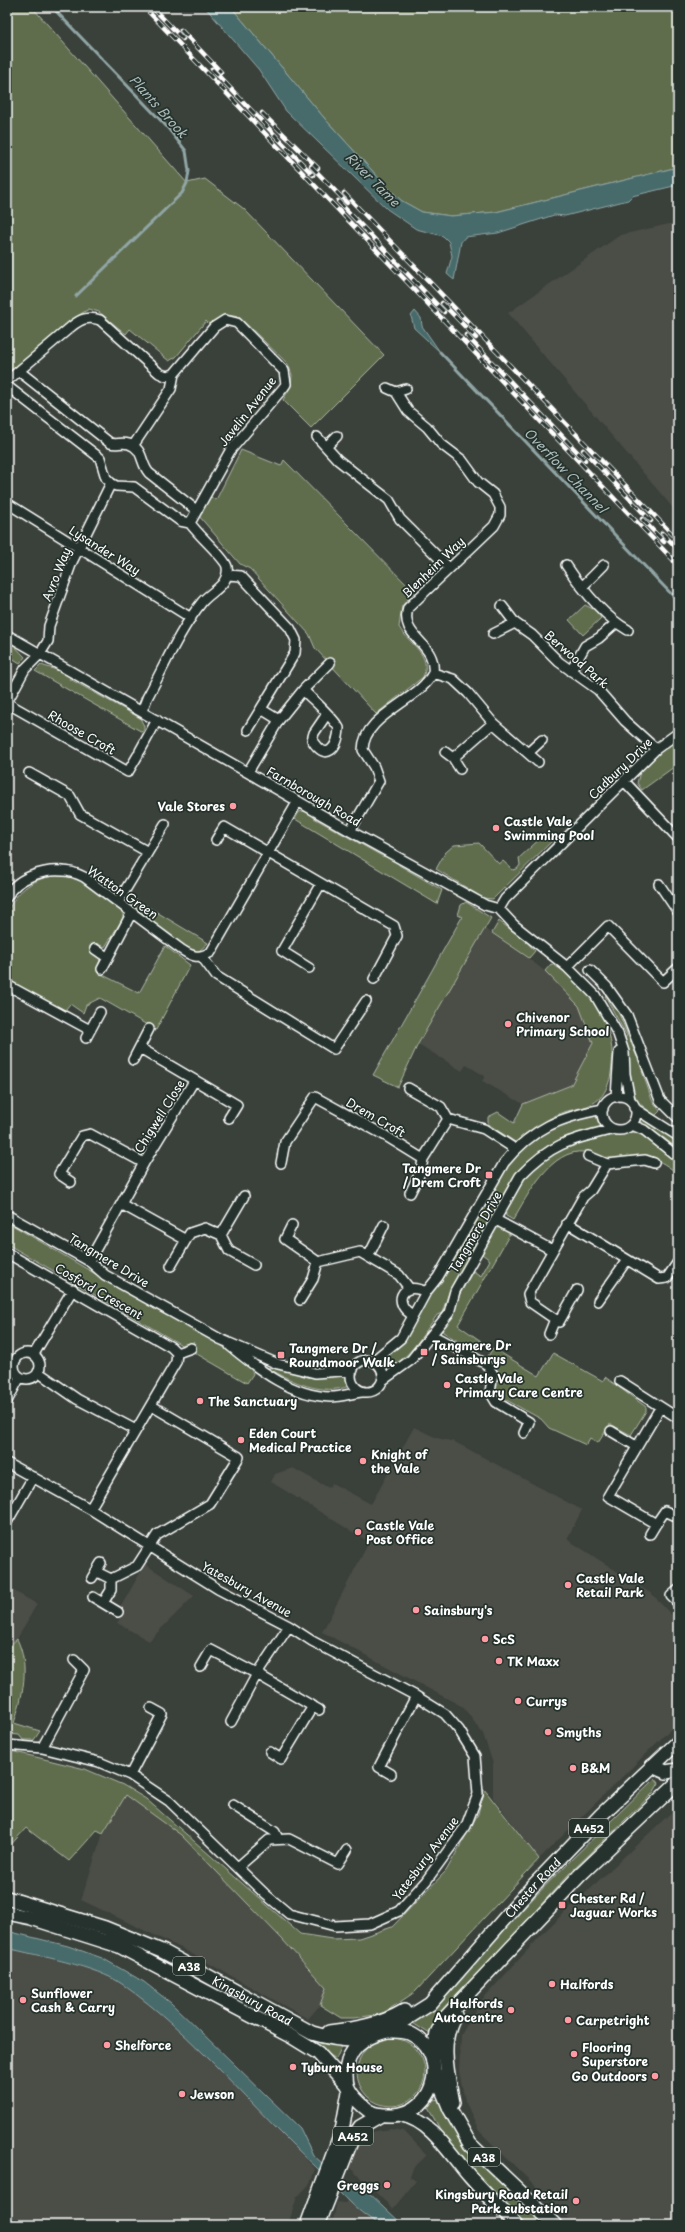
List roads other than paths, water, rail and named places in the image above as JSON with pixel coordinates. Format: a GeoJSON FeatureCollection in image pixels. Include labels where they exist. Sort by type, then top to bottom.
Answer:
{"type":"FeatureCollection","features":[{"type":"Feature","properties":{"kind":"highway","name":"Chester Road"},"geometry":{"type":"LineString","coordinates":[[387,2031],[430,2004],[532,1887],[601,1815],[678,1742]]}},
{"type":"Feature","properties":{"kind":"highway"},"geometry":{"type":"LineString","coordinates":[[652,1766],[666,1772],[678,1770]]}},
{"type":"Feature","properties":{"kind":"highway","name":"Chester Road"},"geometry":{"type":"LineString","coordinates":[[434,2068],[437,2033],[444,2019],[580,1875],[678,1782]]}},
{"type":"Feature","properties":{"kind":"highway","name":"Kingsbury Road"},"geometry":{"type":"LineString","coordinates":[[7,1898],[105,1928],[164,1952],[312,2033],[328,2038],[355,2041],[365,2039]]}},
{"type":"Feature","properties":{"kind":"highway","name":"Kingsbury Road"},"geometry":{"type":"LineString","coordinates":[[7,1913],[31,1918],[120,1946],[292,2037],[318,2053],[348,2088]]}},
{"type":"Feature","properties":{"kind":"highway"},"geometry":{"type":"LineString","coordinates":[[312,2033],[354,2029],[380,2023],[412,2007],[458,1971]]}},
{"type":"Feature","properties":{"kind":"highway"},"geometry":{"type":"LineString","coordinates":[[461,2130],[453,2102],[446,2037],[451,2020],[469,1991]]}},
{"type":"Feature","properties":{"kind":"highway","name":"A38"},"geometry":{"type":"LineString","coordinates":[[516,2225],[470,2177],[432,2133],[413,2117],[402,2115],[379,2116],[363,2106],[348,2088],[346,2067],[350,2055],[365,2039],[387,2031],[408,2033],[420,2040],[461,2130],[470,2144],[555,2225]]}},
{"type":"Feature","properties":{"kind":"highway","name":"A38"},"geometry":{"type":"LineString","coordinates":[[402,2115],[412,2112],[421,2104],[431,2089],[434,2068]]}},
{"type":"Feature","properties":{"kind":"highway","name":"A452"},"geometry":{"type":"LineString","coordinates":[[336,2163],[348,2088]]}},
{"type":"Feature","properties":{"kind":"highway","name":"A452"},"geometry":{"type":"LineString","coordinates":[[307,2225],[336,2163],[360,2127],[379,2116]]}},
{"type":"Feature","properties":{"kind":"highway","name":"A452"},"geometry":{"type":"LineString","coordinates":[[318,2225],[328,2182]]}},
{"type":"Feature","properties":{"kind":"street"},"geometry":{"type":"LineString","coordinates":[[7,381],[82,319],[93,317],[100,320],[159,373],[166,376],[174,374],[171,389],[133,446]]}},
{"type":"Feature","properties":{"kind":"street","name":"Javelin Avenue"},"geometry":{"type":"LineString","coordinates":[[174,374],[214,327],[225,320],[237,323],[251,336],[284,371],[286,378],[284,387],[230,451],[190,523]]}},
{"type":"Feature","properties":{"kind":"street"},"geometry":{"type":"LineString","coordinates":[[19,370],[110,443],[122,443],[139,449],[144,468],[196,510]]}},
{"type":"Feature","properties":{"kind":"street"},"geometry":{"type":"LineString","coordinates":[[7,386],[100,458],[106,478],[111,483],[116,486],[134,487],[180,521],[190,523],[227,565],[228,575],[224,584],[203,601],[191,618],[147,698],[142,711]]}},
{"type":"Feature","properties":{"kind":"street"},"geometry":{"type":"LineString","coordinates":[[387,388],[396,392],[406,389]]}},
{"type":"Feature","properties":{"kind":"street","name":"Blenheim Way"},"geometry":{"type":"LineString","coordinates":[[396,392],[408,411],[427,427],[441,444],[462,460],[478,482],[493,494],[500,507],[500,515],[494,526],[408,608],[405,618],[408,627],[431,655],[433,672]]}},
{"type":"Feature","properties":{"kind":"street"},"geometry":{"type":"LineString","coordinates":[[326,446],[337,436]]}},
{"type":"Feature","properties":{"kind":"street"},"geometry":{"type":"LineString","coordinates":[[317,437],[358,478],[389,500],[400,519],[449,568]]}},
{"type":"Feature","properties":{"kind":"street","name":"Avro Way"},"geometry":{"type":"LineString","coordinates":[[7,702],[25,669],[40,654],[48,641],[49,626],[72,562],[111,483]]}},
{"type":"Feature","properties":{"kind":"street","name":"Lysander Way"},"geometry":{"type":"LineString","coordinates":[[7,503],[191,618]]}},
{"type":"Feature","properties":{"kind":"street"},"geometry":{"type":"LineString","coordinates":[[566,565],[582,587],[616,623],[628,630]]}},
{"type":"Feature","properties":{"kind":"street"},"geometry":{"type":"LineString","coordinates":[[582,587],[604,565]]}},
{"type":"Feature","properties":{"kind":"street"},"geometry":{"type":"LineString","coordinates":[[228,575],[241,576],[290,628],[296,640],[295,653],[248,730]]}},
{"type":"Feature","properties":{"kind":"street","name":"Berwood Park"},"geometry":{"type":"LineString","coordinates":[[502,606],[515,623],[571,671],[598,690],[624,722],[656,749]]}},
{"type":"Feature","properties":{"kind":"street"},"geometry":{"type":"LineString","coordinates":[[493,634],[515,623]]}},
{"type":"Feature","properties":{"kind":"street"},"geometry":{"type":"LineString","coordinates":[[571,671],[585,646],[599,638],[616,623]]}},
{"type":"Feature","properties":{"kind":"street","name":"Farnborough Road"},"geometry":{"type":"LineString","coordinates":[[7,635],[350,831],[485,906],[499,909],[514,925],[567,967],[595,995],[618,1034],[624,1052],[625,1074],[632,1104]]}},
{"type":"Feature","properties":{"kind":"street"},"geometry":{"type":"LineString","coordinates":[[248,772],[279,720],[303,690],[330,663]]}},
{"type":"Feature","properties":{"kind":"street"},"geometry":{"type":"LineString","coordinates":[[350,831],[378,781],[374,767],[364,750],[366,736],[400,702],[423,686],[433,672],[453,679],[468,693],[493,723],[538,762]]}},
{"type":"Feature","properties":{"kind":"street"},"geometry":{"type":"LineString","coordinates":[[303,690],[327,714]]}},
{"type":"Feature","properties":{"kind":"street","name":"Rhoose Croft"},"geometry":{"type":"LineString","coordinates":[[7,702],[128,772],[157,720]]}},
{"type":"Feature","properties":{"kind":"street"},"geometry":{"type":"LineString","coordinates":[[261,709],[279,720]]}},
{"type":"Feature","properties":{"kind":"street"},"geometry":{"type":"LineString","coordinates":[[453,758],[493,723]]}},
{"type":"Feature","properties":{"kind":"street","name":"Cadbury Drive"},"geometry":{"type":"LineString","coordinates":[[499,909],[505,899],[656,749],[678,733]]}},
{"type":"Feature","properties":{"kind":"street"},"geometry":{"type":"LineString","coordinates":[[528,752],[542,740]]}},
{"type":"Feature","properties":{"kind":"street"},"geometry":{"type":"LineString","coordinates":[[445,752],[453,758],[460,769]]}},
{"type":"Feature","properties":{"kind":"street"},"geometry":{"type":"LineString","coordinates":[[29,773],[70,796],[80,814],[148,852]]}},
{"type":"Feature","properties":{"kind":"street"},"geometry":{"type":"LineString","coordinates":[[624,781],[678,838]]}},
{"type":"Feature","properties":{"kind":"street"},"geometry":{"type":"LineString","coordinates":[[298,801],[211,952],[202,956],[216,976],[334,1049],[366,1001]]}},
{"type":"Feature","properties":{"kind":"street"},"geometry":{"type":"LineString","coordinates":[[118,902],[165,824]]}},
{"type":"Feature","properties":{"kind":"street"},"geometry":{"type":"LineString","coordinates":[[216,840],[224,827],[394,926],[398,936],[374,979]]}},
{"type":"Feature","properties":{"kind":"street","name":"Watton Green"},"geometry":{"type":"LineString","coordinates":[[7,898],[17,885],[39,873],[63,871],[84,877],[182,950],[194,957],[202,956]]}},
{"type":"Feature","properties":{"kind":"street"},"geometry":{"type":"LineString","coordinates":[[309,968],[282,952],[320,884]]}},
{"type":"Feature","properties":{"kind":"street"},"geometry":{"type":"LineString","coordinates":[[659,884],[678,912]]}},
{"type":"Feature","properties":{"kind":"street"},"geometry":{"type":"LineString","coordinates":[[102,969],[132,912]]}},
{"type":"Feature","properties":{"kind":"street"},"geometry":{"type":"LineString","coordinates":[[567,967],[608,926],[663,982],[678,968]]}},
{"type":"Feature","properties":{"kind":"street"},"geometry":{"type":"LineString","coordinates":[[95,949],[108,958]]}},
{"type":"Feature","properties":{"kind":"street"},"geometry":{"type":"LineString","coordinates":[[590,970],[607,987],[627,1015],[660,1100],[678,1118]]}},
{"type":"Feature","properties":{"kind":"street"},"geometry":{"type":"LineString","coordinates":[[7,985],[88,1034],[100,1012]]}},
{"type":"Feature","properties":{"kind":"street"},"geometry":{"type":"LineString","coordinates":[[595,995],[607,987]]}},
{"type":"Feature","properties":{"kind":"street"},"geometry":{"type":"LineString","coordinates":[[133,1060],[149,1029]]}},
{"type":"Feature","properties":{"kind":"street","name":"Farnborough Road"},"geometry":{"type":"LineString","coordinates":[[616,1097],[619,1058],[618,1034]]}},
{"type":"Feature","properties":{"kind":"street","name":"Chigwell Close"},"geometry":{"type":"LineString","coordinates":[[140,1048],[237,1105],[229,1118]]}},
{"type":"Feature","properties":{"kind":"street","name":"Chigwell Close"},"geometry":{"type":"LineString","coordinates":[[89,1261],[144,1163],[194,1080]]}},
{"type":"Feature","properties":{"kind":"street"},"geometry":{"type":"LineString","coordinates":[[408,1088],[441,1107],[448,1119],[484,1129],[515,1149]]}},
{"type":"Feature","properties":{"kind":"street","name":"Drem Croft"},"geometry":{"type":"LineString","coordinates":[[281,1163],[285,1142],[316,1097],[384,1135],[423,1159]]}},
{"type":"Feature","properties":{"kind":"street"},"geometry":{"type":"LineString","coordinates":[[632,1104],[636,1114],[632,1125],[624,1130],[614,1129],[604,1121],[603,1109],[608,1101],[616,1097],[632,1104],[678,1136]]}},
{"type":"Feature","properties":{"kind":"street","name":"Tangmere Drive"},"geometry":{"type":"LineString","coordinates":[[373,1361],[401,1338],[426,1292],[433,1286],[504,1163],[515,1149],[545,1127],[570,1115],[603,1109]]}},
{"type":"Feature","properties":{"kind":"street"},"geometry":{"type":"LineString","coordinates":[[410,1193],[421,1171],[423,1159],[448,1119]]}},
{"type":"Feature","properties":{"kind":"street"},"geometry":{"type":"LineString","coordinates":[[632,1125],[644,1130],[678,1157]]}},
{"type":"Feature","properties":{"kind":"street","name":"Tangmere Drive"},"geometry":{"type":"LineString","coordinates":[[383,1380],[411,1360],[449,1313],[455,1291],[520,1176],[546,1152],[571,1140],[614,1129]]}},
{"type":"Feature","properties":{"kind":"street","name":"Chigwell Close"},"geometry":{"type":"LineString","coordinates":[[71,1182],[59,1174],[82,1136],[90,1134],[144,1163]]}},
{"type":"Feature","properties":{"kind":"street"},"geometry":{"type":"LineString","coordinates":[[588,1156],[607,1164],[645,1160],[654,1163]]}},
{"type":"Feature","properties":{"kind":"street"},"geometry":{"type":"LineString","coordinates":[[577,1290],[559,1322],[530,1302],[528,1294],[583,1196],[591,1190],[607,1164]]}},
{"type":"Feature","properties":{"kind":"street"},"geometry":{"type":"LineString","coordinates":[[221,1235],[244,1196]]}},
{"type":"Feature","properties":{"kind":"street"},"geometry":{"type":"LineString","coordinates":[[121,1204],[186,1240]]}},
{"type":"Feature","properties":{"kind":"street","name":"Tangmere Drive"},"geometry":{"type":"LineString","coordinates":[[7,1215],[89,1261],[105,1275],[220,1339],[298,1370],[315,1373],[353,1370]]}},
{"type":"Feature","properties":{"kind":"street"},"geometry":{"type":"LineString","coordinates":[[496,1220],[552,1250]]}},
{"type":"Feature","properties":{"kind":"street"},"geometry":{"type":"LineString","coordinates":[[567,1223],[659,1279],[667,1278],[678,1262]]}},
{"type":"Feature","properties":{"kind":"street"},"geometry":{"type":"LineString","coordinates":[[292,1224],[285,1239],[318,1262],[360,1252],[399,1275],[408,1288]]}},
{"type":"Feature","properties":{"kind":"street"},"geometry":{"type":"LineString","coordinates":[[369,1256],[384,1225]]}},
{"type":"Feature","properties":{"kind":"street"},"geometry":{"type":"LineString","coordinates":[[171,1266],[190,1233],[205,1228],[221,1235],[227,1242],[229,1251],[254,1265]]}},
{"type":"Feature","properties":{"kind":"street","name":"Cosford Crescent"},"geometry":{"type":"LineString","coordinates":[[7,1253],[73,1289],[171,1347],[177,1353]]}},
{"type":"Feature","properties":{"kind":"street"},"geometry":{"type":"LineString","coordinates":[[598,1301],[627,1260]]}},
{"type":"Feature","properties":{"kind":"street"},"geometry":{"type":"LineString","coordinates":[[300,1300],[313,1279],[318,1262]]}},
{"type":"Feature","properties":{"kind":"street"},"geometry":{"type":"LineString","coordinates":[[413,1315],[404,1308],[402,1301],[403,1293],[408,1288],[417,1287],[426,1292]]}},
{"type":"Feature","properties":{"kind":"street"},"geometry":{"type":"LineString","coordinates":[[34,1354],[73,1289]]}},
{"type":"Feature","properties":{"kind":"street"},"geometry":{"type":"LineString","coordinates":[[549,1334],[555,1319]]}},
{"type":"Feature","properties":{"kind":"street"},"geometry":{"type":"LineString","coordinates":[[432,1334],[486,1364],[493,1374],[490,1392],[496,1402],[529,1422],[524,1433]]}},
{"type":"Feature","properties":{"kind":"street","name":"Tangmere Drive"},"geometry":{"type":"LineString","coordinates":[[220,1339],[253,1365],[298,1390],[333,1397],[362,1392]]}},
{"type":"Feature","properties":{"kind":"street"},"geometry":{"type":"LineString","coordinates":[[90,1509],[136,1430],[152,1406],[176,1362],[177,1353],[191,1348]]}},
{"type":"Feature","properties":{"kind":"street"},"geometry":{"type":"LineString","coordinates":[[21,1354],[34,1354],[39,1361],[38,1372],[32,1378],[20,1377],[14,1371],[11,1357],[21,1354]]}},
{"type":"Feature","properties":{"kind":"street"},"geometry":{"type":"LineString","coordinates":[[373,1361],[380,1367],[383,1380],[375,1390],[362,1392],[354,1385],[352,1380],[353,1370],[359,1363],[373,1361]]}},
{"type":"Feature","properties":{"kind":"street"},"geometry":{"type":"LineString","coordinates":[[38,1372],[77,1399],[136,1430]]}},
{"type":"Feature","properties":{"kind":"street"},"geometry":{"type":"LineString","coordinates":[[7,1401],[20,1377]]}},
{"type":"Feature","properties":{"kind":"street"},"geometry":{"type":"LineString","coordinates":[[620,1381],[660,1408],[678,1418]]}},
{"type":"Feature","properties":{"kind":"street"},"geometry":{"type":"LineString","coordinates":[[111,1579],[137,1566],[157,1535],[210,1504],[239,1457],[152,1406]]}},
{"type":"Feature","properties":{"kind":"street"},"geometry":{"type":"LineString","coordinates":[[656,1524],[608,1496],[636,1446],[660,1408]]}},
{"type":"Feature","properties":{"kind":"street"},"geometry":{"type":"LineString","coordinates":[[611,1431],[636,1446]]}},
{"type":"Feature","properties":{"kind":"street","name":"Yatesbury Avenue"},"geometry":{"type":"LineString","coordinates":[[7,1463],[90,1509],[218,1589],[289,1626],[338,1655],[416,1696],[445,1714],[468,1743],[474,1756],[478,1794],[466,1826],[426,1881],[399,1911],[370,1924],[335,1926],[289,1914],[271,1899],[169,1801],[130,1775],[99,1762],[42,1748],[7,1745]]}},
{"type":"Feature","properties":{"kind":"street"},"geometry":{"type":"LineString","coordinates":[[7,1522],[33,1477]]}},
{"type":"Feature","properties":{"kind":"street"},"geometry":{"type":"LineString","coordinates":[[650,1534],[665,1511],[678,1517]]}},
{"type":"Feature","properties":{"kind":"street"},"geometry":{"type":"LineString","coordinates":[[97,1571],[111,1579]]}},
{"type":"Feature","properties":{"kind":"street"},"geometry":{"type":"LineString","coordinates":[[103,1603],[111,1590],[111,1579]]}},
{"type":"Feature","properties":{"kind":"street"},"geometry":{"type":"LineString","coordinates":[[678,1590],[671,1596],[678,1603]]}},
{"type":"Feature","properties":{"kind":"street"},"geometry":{"type":"LineString","coordinates":[[92,1597],[118,1612]]}},
{"type":"Feature","properties":{"kind":"street"},"geometry":{"type":"LineString","coordinates":[[232,1722],[257,1674],[289,1626]]}},
{"type":"Feature","properties":{"kind":"street"},"geometry":{"type":"LineString","coordinates":[[201,1667],[211,1650],[257,1674],[316,1708],[281,1759],[270,1752]]}},
{"type":"Feature","properties":{"kind":"street"},"geometry":{"type":"LineString","coordinates":[[42,1748],[84,1670],[74,1660]]}},
{"type":"Feature","properties":{"kind":"street"},"geometry":{"type":"LineString","coordinates":[[391,1774],[379,1766],[416,1696]]}},
{"type":"Feature","properties":{"kind":"street"},"geometry":{"type":"LineString","coordinates":[[130,1775],[162,1714],[151,1708]]}},
{"type":"Feature","properties":{"kind":"street"},"geometry":{"type":"LineString","coordinates":[[233,1805],[276,1832],[278,1839]]}},
{"type":"Feature","properties":{"kind":"street"},"geometry":{"type":"LineString","coordinates":[[238,1867],[269,1840],[289,1839],[338,1864],[347,1850]]}},
{"type":"Feature","properties":{"kind":"water","name":"River Tame"},"geometry":{"type":"Polygon","coordinates":[[[205,7],[231,7],[326,120],[387,187],[402,201],[422,212],[451,216],[496,212],[678,167],[678,185],[632,196],[628,200],[565,216],[554,215],[498,233],[465,237],[461,242],[454,280],[447,274],[452,256],[449,242],[443,236],[416,229],[387,209],[286,111],[259,70],[205,7]]]}},
{"type":"Feature","properties":{"kind":"water"},"geometry":{"type":"Polygon","coordinates":[[[415,311],[421,318],[422,326],[440,352],[414,328],[411,316],[415,311]]]}},
{"type":"Feature","properties":{"kind":"water"},"geometry":{"type":"Polygon","coordinates":[[[7,1931],[68,1946],[102,1958],[144,1982],[171,2003],[300,2128],[313,2155],[347,2185],[366,2190],[403,2225],[381,2225],[361,2212],[198,2048],[149,2004],[122,1984],[98,1972],[51,1958],[7,1948],[7,1931]]]}},
{"type":"Feature","properties":{"kind":"waterway","name":"Plants Brook"},"geometry":{"type":"LineString","coordinates":[[52,7],[167,127],[186,151],[189,171],[187,183],[182,193],[76,296]]}},
{"type":"Feature","properties":{"kind":"waterway","name":"Overflow Channel"},"geometry":{"type":"LineString","coordinates":[[440,352],[678,601]]}},
{"type":"Feature","properties":{"kind":"railway"},"geometry":{"type":"LineString","coordinates":[[144,7],[678,565]]}},
{"type":"Feature","properties":{"kind":"railway"},"geometry":{"type":"LineString","coordinates":[[152,7],[183,39]]}},
{"type":"Feature","properties":{"kind":"railway"},"geometry":{"type":"LineString","coordinates":[[181,30],[221,72]]}},
{"type":"Feature","properties":{"kind":"railway"},"geometry":{"type":"LineString","coordinates":[[212,69],[313,175]]}},
{"type":"Feature","properties":{"kind":"railway"},"geometry":{"type":"LineString","coordinates":[[262,113],[318,168]]}},
{"type":"Feature","properties":{"kind":"railway"},"geometry":{"type":"LineString","coordinates":[[311,166],[347,203]]}},
{"type":"Feature","properties":{"kind":"railway"},"geometry":{"type":"LineString","coordinates":[[344,193],[678,540]]}},
{"type":"Feature","properties":{"kind":"railway"},"geometry":{"type":"LineString","coordinates":[[338,201],[444,312]]}},
{"type":"Feature","properties":{"kind":"railway"},"geometry":{"type":"LineString","coordinates":[[442,303],[476,338]]}},
{"type":"Feature","properties":{"kind":"railway"},"geometry":{"type":"LineString","coordinates":[[466,335],[585,460]]}},
{"type":"Feature","properties":{"kind":"railway"},"geometry":{"type":"LineString","coordinates":[[583,450],[651,521]]}},
{"type":"Feature","properties":{"kind":"railway"},"geometry":{"type":"LineString","coordinates":[[642,519],[664,542]]}},
{"type":"Feature","properties":{"kind":"railway"},"geometry":{"type":"LineString","coordinates":[[662,533],[678,549]]}},
{"type":"Feature","properties":{"kind":"place","name":"Vale Stores"},"geometry":{"type":"Point","coordinates":[233,806]}},
{"type":"Feature","properties":{"kind":"place","name":"Castle Vale Swimming Pool"},"geometry":{"type":"Point","coordinates":[496,828]}},
{"type":"Feature","properties":{"kind":"place","name":"Chivenor Primary School"},"geometry":{"type":"Point","coordinates":[508,1024]}},
{"type":"Feature","properties":{"kind":"place","name":"Tangmere Dr / Drem Croft"},"geometry":{"type":"Point","coordinates":[489,1175]}},
{"type":"Feature","properties":{"kind":"place","name":"Tangmere Dr / Sainsburys"},"geometry":{"type":"Point","coordinates":[424,1352]}},
{"type":"Feature","properties":{"kind":"place","name":"Tangmere Dr / Roundmoor Walk"},"geometry":{"type":"Point","coordinates":[281,1355]}},
{"type":"Feature","properties":{"kind":"place","name":"Castle Vale Primary Care Centre"},"geometry":{"type":"Point","coordinates":[447,1385]}},
{"type":"Feature","properties":{"kind":"place","name":"The Sanctuary"},"geometry":{"type":"Point","coordinates":[200,1401]}},
{"type":"Feature","properties":{"kind":"place","name":"Eden Court Medical Practice"},"geometry":{"type":"Point","coordinates":[241,1440]}},
{"type":"Feature","properties":{"kind":"place","name":"Knight of the Vale"},"geometry":{"type":"Point","coordinates":[363,1461]}},
{"type":"Feature","properties":{"kind":"place","name":"Castle Vale Post Office"},"geometry":{"type":"Point","coordinates":[358,1532]}},
{"type":"Feature","properties":{"kind":"place","name":"Castle Vale Retail Park"},"geometry":{"type":"Point","coordinates":[568,1585]}},
{"type":"Feature","properties":{"kind":"place","name":"Sainsbury's"},"geometry":{"type":"Point","coordinates":[416,1610]}},
{"type":"Feature","properties":{"kind":"place","name":"ScS"},"geometry":{"type":"Point","coordinates":[485,1639]}},
{"type":"Feature","properties":{"kind":"place","name":"TK Maxx"},"geometry":{"type":"Point","coordinates":[499,1661]}},
{"type":"Feature","properties":{"kind":"place","name":"Currys"},"geometry":{"type":"Point","coordinates":[518,1701]}},
{"type":"Feature","properties":{"kind":"place","name":"Smyths"},"geometry":{"type":"Point","coordinates":[548,1732]}},
{"type":"Feature","properties":{"kind":"place","name":"B&M"},"geometry":{"type":"Point","coordinates":[573,1768]}},
{"type":"Feature","properties":{"kind":"place","name":"Chester Rd / Jaguar Works"},"geometry":{"type":"Point","coordinates":[562,1905]}},
{"type":"Feature","properties":{"kind":"place","name":"Halfords"},"geometry":{"type":"Point","coordinates":[552,1984]}},
{"type":"Feature","properties":{"kind":"place","name":"Sunflower Cash & Carry"},"geometry":{"type":"Point","coordinates":[23,2000]}},
{"type":"Feature","properties":{"kind":"place","name":"Halfords Autocentre"},"geometry":{"type":"Point","coordinates":[511,2010]}},
{"type":"Feature","properties":{"kind":"place","name":"Carpetright"},"geometry":{"type":"Point","coordinates":[568,2020]}},
{"type":"Feature","properties":{"kind":"place","name":"Shelforce"},"geometry":{"type":"Point","coordinates":[107,2045]}},
{"type":"Feature","properties":{"kind":"place","name":"Flooring Superstore"},"geometry":{"type":"Point","coordinates":[574,2054]}},
{"type":"Feature","properties":{"kind":"place","name":"Tyburn House"},"geometry":{"type":"Point","coordinates":[293,2067]}},
{"type":"Feature","properties":{"kind":"place","name":"Go Outdoors"},"geometry":{"type":"Point","coordinates":[655,2076]}},
{"type":"Feature","properties":{"kind":"place","name":"Jewson"},"geometry":{"type":"Point","coordinates":[182,2094]}},
{"type":"Feature","properties":{"kind":"place","name":"Greggs"},"geometry":{"type":"Point","coordinates":[387,2185]}},
{"type":"Feature","properties":{"kind":"place","name":"Kingsbury Road Retail Park substation"},"geometry":{"type":"Point","coordinates":[576,2201]}}]}
